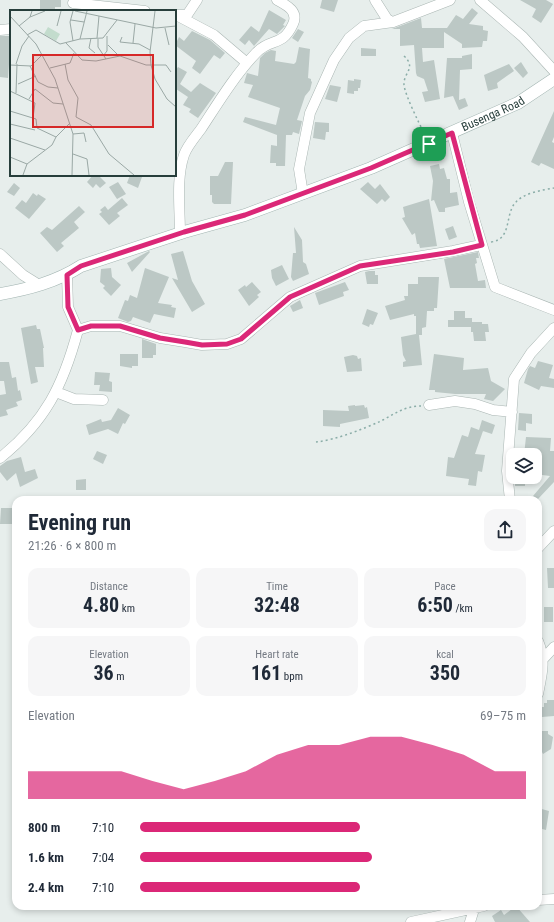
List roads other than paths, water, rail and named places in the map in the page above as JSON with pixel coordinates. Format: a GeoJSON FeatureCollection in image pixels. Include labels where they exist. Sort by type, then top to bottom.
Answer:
{"type":"FeatureCollection","features":[{"type":"Feature","properties":{"kind":"street"},"geometry":{"type":"LineString","coordinates":[[176,15],[186,15],[197,0]]}},
{"type":"Feature","properties":{"kind":"street"},"geometry":{"type":"LineString","coordinates":[[180,234],[181,167],[184,154],[225,92],[247,64],[264,45],[278,42],[282,39],[293,23],[294,14],[290,8],[276,0]]}},
{"type":"Feature","properties":{"kind":"street"},"geometry":{"type":"LineString","coordinates":[[375,0],[387,19],[392,22]]}},
{"type":"Feature","properties":{"kind":"street"},"geometry":{"type":"LineString","coordinates":[[303,194],[299,169],[305,136],[315,99],[334,60],[349,38],[364,26],[392,22],[450,0]]}},
{"type":"Feature","properties":{"kind":"street"},"geometry":{"type":"LineString","coordinates":[[480,0],[523,37],[554,71]]}},
{"type":"Feature","properties":{"kind":"street"},"geometry":{"type":"LineString","coordinates":[[72,5],[133,10]]}},
{"type":"Feature","properties":{"kind":"street"},"geometry":{"type":"LineString","coordinates":[[176,15],[214,35],[247,64]]}},
{"type":"Feature","properties":{"kind":"street","name":"Busenga Road"},"geometry":{"type":"LineString","coordinates":[[0,294],[39,286],[67,275],[81,266],[245,215],[371,168],[429,144],[518,103],[554,79]]}},
{"type":"Feature","properties":{"kind":"street"},"geometry":{"type":"LineString","coordinates":[[452,133],[460,167],[494,287],[554,310]]}},
{"type":"Feature","properties":{"kind":"street"},"geometry":{"type":"LineString","coordinates":[[78,330],[91,326],[120,326],[160,338],[202,345],[227,344],[241,339],[290,297],[360,266],[453,252],[481,244]]}},
{"type":"Feature","properties":{"kind":"street"},"geometry":{"type":"LineString","coordinates":[[0,254],[23,275],[39,286]]}},
{"type":"Feature","properties":{"kind":"street"},"geometry":{"type":"LineString","coordinates":[[0,458],[18,444],[38,423],[56,392],[70,357],[78,330],[68,307],[67,275]]}},
{"type":"Feature","properties":{"kind":"street"},"geometry":{"type":"LineString","coordinates":[[510,496],[507,471],[514,379],[531,353],[554,328]]}},
{"type":"Feature","properties":{"kind":"street"},"geometry":{"type":"LineString","coordinates":[[56,392],[74,399],[102,400]]}},
{"type":"Feature","properties":{"kind":"street"},"geometry":{"type":"LineString","coordinates":[[429,405],[455,401],[475,404],[493,410],[512,412]]}},
{"type":"Feature","properties":{"kind":"street"},"geometry":{"type":"LineString","coordinates":[[542,544],[554,531]]}},
{"type":"Feature","properties":{"kind":"street"},"geometry":{"type":"LineString","coordinates":[[547,540],[554,548]]}},
{"type":"Feature","properties":{"kind":"street"},"geometry":{"type":"LineString","coordinates":[[544,658],[554,647]]}},
{"type":"Feature","properties":{"kind":"street"},"geometry":{"type":"LineString","coordinates":[[542,652],[544,658],[542,678]]}},
{"type":"Feature","properties":{"kind":"street"},"geometry":{"type":"LineString","coordinates":[[542,900],[554,899]]}},
{"type":"Feature","properties":{"kind":"street"},"geometry":{"type":"LineString","coordinates":[[411,922],[465,910]]}},
{"type":"Feature","properties":{"kind":"street"},"geometry":{"type":"LineString","coordinates":[[470,922],[476,910]]}}]}
